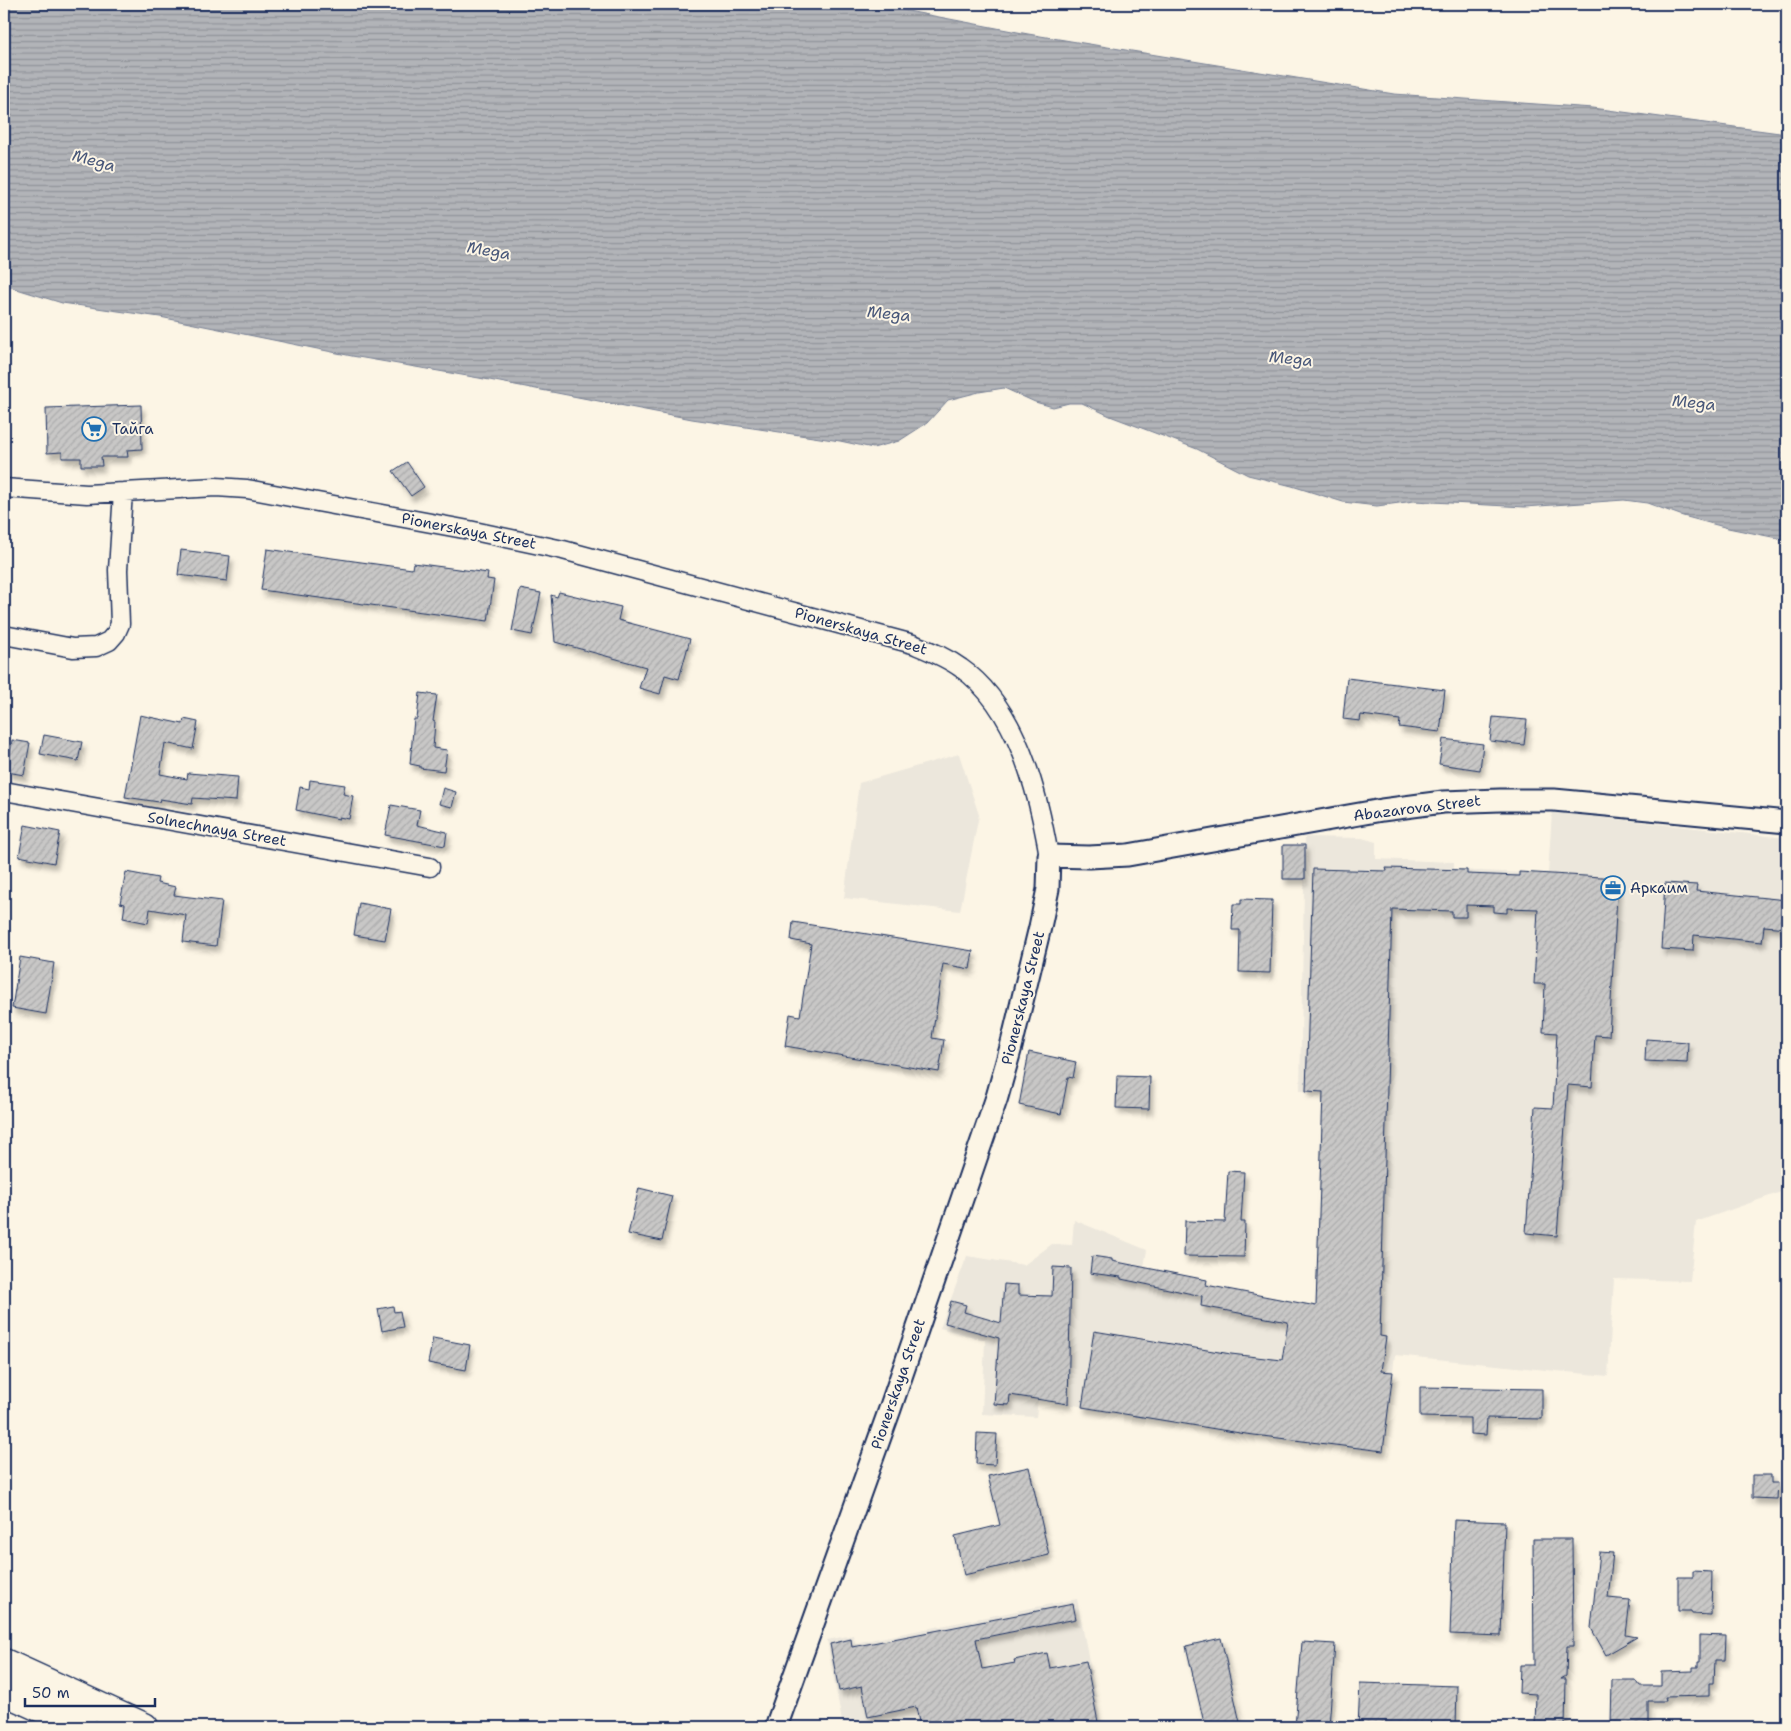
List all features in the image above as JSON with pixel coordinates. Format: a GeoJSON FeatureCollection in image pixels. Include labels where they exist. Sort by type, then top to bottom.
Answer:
{"type":"FeatureCollection","features":[{"type":"Feature","properties":{"kind":"highway"},"geometry":{"type":"LineString","coordinates":[[4,1663],[144,1727]]}},
{"type":"Feature","properties":{"kind":"highway"},"geometry":{"type":"LineString","coordinates":[[4,1691],[83,1727]]}},
{"type":"Feature","properties":{"kind":"street","name":"Pionerskaya Street"},"geometry":{"type":"LineString","coordinates":[[4,488],[87,494],[216,487],[247,489],[469,530],[563,550],[913,644],[939,654],[962,668],[976,680],[1000,710],[1023,755],[1044,827],[1049,856],[1048,889],[1040,927],[1012,1047],[997,1097],[893,1399],[776,1727]]}},
{"type":"Feature","properties":{"kind":"street"},"geometry":{"type":"LineString","coordinates":[[4,635],[73,648],[96,647],[109,641],[116,633],[120,624],[118,570],[123,492]]}},
{"type":"Feature","properties":{"kind":"street","name":"Solnechnaya Street"},"geometry":{"type":"LineString","coordinates":[[4,791],[430,867]]}},
{"type":"Feature","properties":{"kind":"street","name":"Abazarova Street"},"geometry":{"type":"LineString","coordinates":[[1049,856],[1089,857],[1128,855],[1382,810],[1443,802],[1484,800],[1554,800],[1787,822]]}},
{"type":"Feature","properties":{"kind":"shaded area"},"geometry":{"type":"Polygon","coordinates":[[[959,754],[979,815],[960,911],[844,898],[859,783],[959,754]]]}},
{"type":"Feature","properties":{"kind":"shaded area"},"geometry":{"type":"Polygon","coordinates":[[[1552,812],[1787,838],[1787,1190],[1696,1222],[1690,1281],[1614,1279],[1608,1376],[1395,1355],[1383,1451],[1246,1434],[1038,1399],[1036,1417],[982,1414],[985,1340],[940,1328],[967,1256],[1024,1265],[1052,1244],[1072,1245],[1074,1220],[1147,1250],[1144,1267],[1207,1280],[1206,1285],[1292,1301],[1288,1321],[1315,1325],[1323,1092],[1300,1091],[1305,837],[1362,838],[1376,842],[1376,859],[1454,862],[1454,870],[1548,874],[1552,812]]]}},
{"type":"Feature","properties":{"kind":"shaded area"},"geometry":{"type":"Polygon","coordinates":[[[1077,1599],[1102,1727],[843,1727],[827,1640],[853,1635],[855,1643],[1077,1599]]]}},
{"type":"Feature","properties":{"kind":"water","name":"Mega"},"geometry":{"type":"Polygon","coordinates":[[[4,4],[871,4],[1028,34],[1394,94],[1593,108],[1787,134],[1787,540],[1728,528],[1683,516],[1647,503],[1624,500],[1525,507],[1414,501],[1377,506],[1343,502],[1248,475],[1197,449],[1110,416],[1082,403],[1069,403],[1053,407],[1035,402],[1004,388],[948,400],[927,423],[899,441],[873,448],[840,441],[692,419],[479,378],[352,356],[160,317],[62,303],[4,285],[4,4]]]}},
{"type":"Feature","properties":{"kind":"building","name":"Тайга"},"geometry":{"type":"Polygon","coordinates":[[[141,405],[142,449],[127,450],[128,457],[101,457],[102,466],[81,466],[81,458],[62,458],[62,452],[47,453],[46,408],[141,405]]]}},
{"type":"Feature","properties":{"kind":"building"},"geometry":{"type":"Polygon","coordinates":[[[407,462],[424,487],[411,496],[393,471],[407,462]]]}},
{"type":"Feature","properties":{"kind":"building"},"geometry":{"type":"Polygon","coordinates":[[[267,549],[412,569],[413,563],[488,573],[487,579],[494,580],[488,621],[261,590],[267,549]]]}},
{"type":"Feature","properties":{"kind":"building"},"geometry":{"type":"Polygon","coordinates":[[[181,550],[230,556],[227,581],[178,575],[181,550]]]}},
{"type":"Feature","properties":{"kind":"building"},"geometry":{"type":"Polygon","coordinates":[[[520,589],[541,593],[532,635],[512,631],[520,589]]]}},
{"type":"Feature","properties":{"kind":"building"},"geometry":{"type":"Polygon","coordinates":[[[559,592],[621,607],[618,620],[690,639],[679,679],[665,675],[660,694],[639,688],[646,667],[555,642],[551,595],[557,597],[559,592]]]}},
{"type":"Feature","properties":{"kind":"building"},"geometry":{"type":"Polygon","coordinates":[[[1347,678],[1445,690],[1440,732],[1399,727],[1400,720],[1361,715],[1360,721],[1343,719],[1347,678]]]}},
{"type":"Feature","properties":{"kind":"building"},"geometry":{"type":"Polygon","coordinates":[[[420,693],[437,695],[433,721],[435,722],[433,748],[447,750],[444,771],[420,768],[420,766],[410,764],[414,719],[417,719],[420,693]]]}},
{"type":"Feature","properties":{"kind":"building"},"geometry":{"type":"Polygon","coordinates":[[[140,715],[183,724],[184,719],[198,722],[193,749],[165,743],[160,774],[187,779],[188,773],[238,777],[236,801],[193,798],[192,804],[160,799],[159,802],[125,797],[140,715]]]}},
{"type":"Feature","properties":{"kind":"building"},"geometry":{"type":"Polygon","coordinates":[[[1493,717],[1527,720],[1524,745],[1490,741],[1493,717]]]}},
{"type":"Feature","properties":{"kind":"building"},"geometry":{"type":"Polygon","coordinates":[[[44,735],[82,742],[78,761],[40,754],[44,735]]]}},
{"type":"Feature","properties":{"kind":"building"},"geometry":{"type":"Polygon","coordinates":[[[1443,739],[1483,744],[1480,770],[1439,764],[1443,739]]]}},
{"type":"Feature","properties":{"kind":"building"},"geometry":{"type":"Polygon","coordinates":[[[12,740],[30,743],[24,775],[7,772],[12,740]]]}},
{"type":"Feature","properties":{"kind":"building"},"geometry":{"type":"Polygon","coordinates":[[[310,780],[345,785],[343,794],[353,796],[349,819],[339,817],[339,819],[296,810],[300,787],[309,789],[310,780]]]}},
{"type":"Feature","properties":{"kind":"building"},"geometry":{"type":"Polygon","coordinates":[[[443,788],[456,792],[452,807],[439,804],[443,788]]]}},
{"type":"Feature","properties":{"kind":"building"},"geometry":{"type":"Polygon","coordinates":[[[391,805],[420,810],[417,825],[447,832],[445,846],[385,835],[391,805]]]}},
{"type":"Feature","properties":{"kind":"building"},"geometry":{"type":"Polygon","coordinates":[[[25,825],[60,832],[54,863],[19,856],[25,825]]]}},
{"type":"Feature","properties":{"kind":"building"},"geometry":{"type":"Polygon","coordinates":[[[1283,845],[1305,845],[1305,879],[1283,879],[1283,845]]]}},
{"type":"Feature","properties":{"kind":"building"},"geometry":{"type":"Polygon","coordinates":[[[1386,868],[1467,870],[1467,874],[1519,876],[1519,872],[1618,878],[1609,1036],[1595,1035],[1592,1087],[1568,1085],[1557,1236],[1526,1233],[1535,1107],[1553,1108],[1557,1033],[1543,1032],[1545,984],[1534,984],[1538,909],[1507,908],[1507,913],[1494,912],[1494,906],[1466,905],[1466,917],[1452,917],[1452,911],[1392,909],[1380,1336],[1386,1337],[1381,1371],[1393,1372],[1383,1451],[1246,1434],[1082,1407],[1094,1331],[1231,1354],[1282,1360],[1288,1322],[1201,1306],[1202,1296],[1121,1279],[1121,1277],[1090,1273],[1092,1256],[1207,1280],[1206,1285],[1316,1306],[1323,1092],[1306,1091],[1313,869],[1387,871],[1386,868]]]}},
{"type":"Feature","properties":{"kind":"building"},"geometry":{"type":"Polygon","coordinates":[[[126,872],[158,878],[157,883],[176,887],[174,895],[222,901],[216,946],[183,942],[186,915],[150,909],[148,923],[123,918],[125,904],[120,903],[126,872]]]}},
{"type":"Feature","properties":{"kind":"building"},"geometry":{"type":"Polygon","coordinates":[[[1665,883],[1697,885],[1696,891],[1787,900],[1787,928],[1764,926],[1762,942],[1694,935],[1693,951],[1661,949],[1665,883]]]}},
{"type":"Feature","properties":{"kind":"building"},"geometry":{"type":"Polygon","coordinates":[[[1241,899],[1272,900],[1270,973],[1239,972],[1240,930],[1232,930],[1233,904],[1241,904],[1241,899]]]}},
{"type":"Feature","properties":{"kind":"building"},"geometry":{"type":"Polygon","coordinates":[[[359,903],[391,909],[385,940],[354,935],[359,903]]]}},
{"type":"Feature","properties":{"kind":"building"},"geometry":{"type":"Polygon","coordinates":[[[793,922],[973,951],[970,969],[943,964],[932,1038],[944,1040],[939,1072],[785,1046],[790,1014],[800,1016],[811,944],[791,940],[793,922]]]}},
{"type":"Feature","properties":{"kind":"building"},"geometry":{"type":"Polygon","coordinates":[[[20,957],[54,963],[46,1014],[12,1008],[20,957]]]}},
{"type":"Feature","properties":{"kind":"building"},"geometry":{"type":"Polygon","coordinates":[[[1646,1039],[1688,1042],[1687,1063],[1645,1061],[1646,1039]]]}},
{"type":"Feature","properties":{"kind":"building"},"geometry":{"type":"Polygon","coordinates":[[[1029,1052],[1076,1062],[1073,1078],[1068,1077],[1061,1114],[1019,1105],[1029,1052]]]}},
{"type":"Feature","properties":{"kind":"building"},"geometry":{"type":"Polygon","coordinates":[[[1117,1076],[1150,1077],[1149,1109],[1116,1108],[1117,1076]]]}},
{"type":"Feature","properties":{"kind":"building"},"geometry":{"type":"Polygon","coordinates":[[[1228,1171],[1244,1172],[1241,1222],[1245,1222],[1244,1257],[1184,1256],[1185,1221],[1225,1222],[1228,1171]]]}},
{"type":"Feature","properties":{"kind":"building"},"geometry":{"type":"Polygon","coordinates":[[[639,1188],[672,1196],[662,1241],[628,1234],[639,1188]]]}},
{"type":"Feature","properties":{"kind":"building"},"geometry":{"type":"Polygon","coordinates":[[[1053,1267],[1071,1268],[1068,1404],[1010,1395],[1009,1405],[994,1404],[999,1338],[945,1323],[951,1301],[966,1305],[964,1312],[1001,1323],[1004,1284],[1018,1285],[1018,1295],[1052,1296],[1053,1267]]]}},
{"type":"Feature","properties":{"kind":"building"},"geometry":{"type":"Polygon","coordinates":[[[393,1306],[394,1312],[400,1311],[403,1327],[382,1331],[378,1309],[393,1306]]]}},
{"type":"Feature","properties":{"kind":"building"},"geometry":{"type":"Polygon","coordinates":[[[433,1338],[470,1345],[466,1370],[428,1363],[433,1338]]]}},
{"type":"Feature","properties":{"kind":"building"},"geometry":{"type":"Polygon","coordinates":[[[1420,1387],[1542,1389],[1542,1419],[1487,1418],[1486,1435],[1470,1434],[1470,1418],[1420,1417],[1420,1387]]]}},
{"type":"Feature","properties":{"kind":"building"},"geometry":{"type":"Polygon","coordinates":[[[977,1433],[997,1434],[995,1465],[976,1464],[977,1433]]]}},
{"type":"Feature","properties":{"kind":"building"},"geometry":{"type":"Polygon","coordinates":[[[1029,1467],[1049,1555],[964,1575],[955,1536],[1000,1525],[988,1476],[1029,1467]]]}},
{"type":"Feature","properties":{"kind":"building"},"geometry":{"type":"Polygon","coordinates":[[[1752,1475],[1771,1475],[1771,1483],[1778,1483],[1777,1499],[1752,1498],[1752,1475]]]}},
{"type":"Feature","properties":{"kind":"building"},"geometry":{"type":"Polygon","coordinates":[[[1454,1520],[1505,1522],[1501,1636],[1450,1634],[1454,1520]]]}},
{"type":"Feature","properties":{"kind":"building"},"geometry":{"type":"Polygon","coordinates":[[[1533,1539],[1572,1539],[1573,1646],[1567,1646],[1566,1676],[1561,1679],[1566,1679],[1565,1727],[1535,1727],[1536,1694],[1519,1693],[1520,1665],[1534,1665],[1533,1539]]]}},
{"type":"Feature","properties":{"kind":"building"},"geometry":{"type":"Polygon","coordinates":[[[1599,1552],[1613,1553],[1608,1598],[1630,1600],[1626,1635],[1637,1637],[1606,1655],[1591,1628],[1599,1552]]]}},
{"type":"Feature","properties":{"kind":"building"},"geometry":{"type":"Polygon","coordinates":[[[1693,1571],[1712,1572],[1711,1615],[1692,1614],[1691,1611],[1678,1611],[1678,1577],[1693,1577],[1693,1571]]]}},
{"type":"Feature","properties":{"kind":"building"},"geometry":{"type":"Polygon","coordinates":[[[1073,1604],[1076,1619],[976,1639],[982,1669],[1015,1663],[1014,1660],[1047,1653],[1050,1668],[1086,1661],[1099,1727],[920,1727],[916,1707],[868,1717],[862,1686],[839,1691],[830,1644],[851,1639],[852,1647],[1073,1604]]]}},
{"type":"Feature","properties":{"kind":"building"},"geometry":{"type":"Polygon","coordinates":[[[1700,1635],[1726,1636],[1725,1660],[1715,1660],[1714,1683],[1709,1683],[1709,1696],[1665,1697],[1666,1701],[1648,1701],[1648,1727],[1611,1725],[1612,1680],[1636,1680],[1640,1686],[1661,1686],[1661,1672],[1693,1671],[1693,1667],[1698,1667],[1698,1662],[1700,1662],[1700,1635]]]}},
{"type":"Feature","properties":{"kind":"building"},"geometry":{"type":"Polygon","coordinates":[[[1221,1638],[1241,1727],[1205,1727],[1186,1646],[1221,1638]]]}},
{"type":"Feature","properties":{"kind":"building"},"geometry":{"type":"Polygon","coordinates":[[[1302,1642],[1335,1644],[1329,1727],[1295,1727],[1302,1642]]]}},
{"type":"Feature","properties":{"kind":"building"},"geometry":{"type":"Polygon","coordinates":[[[1360,1683],[1457,1686],[1456,1727],[1358,1727],[1360,1683]]]}},
{"type":"Feature","properties":{"kind":"place","name":"Тайга"},"geometry":{"type":"Point","coordinates":[94,429]}},
{"type":"Feature","properties":{"kind":"place","name":"Аркаим"},"geometry":{"type":"Point","coordinates":[1613,888]}}]}
